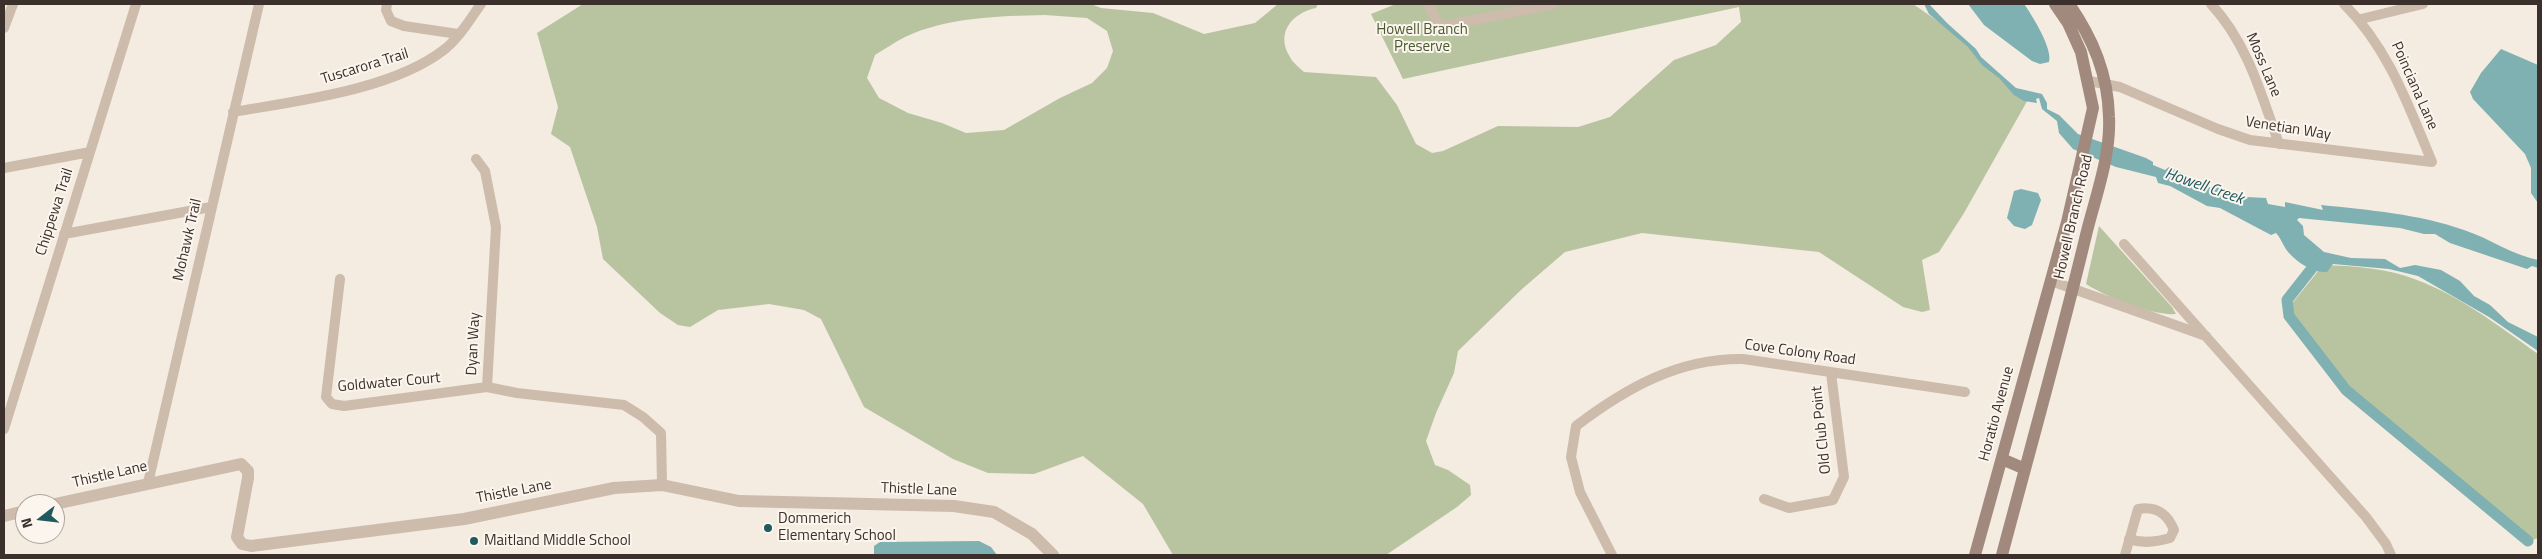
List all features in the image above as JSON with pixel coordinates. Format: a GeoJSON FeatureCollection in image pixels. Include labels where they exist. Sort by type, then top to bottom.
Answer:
{"type":"FeatureCollection","features":[{"type":"Feature","properties":{"kind":"main road","name":"Howell Branch Road"},"geometry":{"type":"LineString","coordinates":[[2051,281],[2083,158],[2092,108],[2089,81],[2068,23],[2055,4]]}},
{"type":"Feature","properties":{"kind":"main road","name":"Howell Branch Road"},"geometry":{"type":"LineString","coordinates":[[2069,4],[2083,23],[2108,84],[2110,115],[2108,137],[2073,289]]}},
{"type":"Feature","properties":{"kind":"main road","name":"Horatio Avenue"},"geometry":{"type":"LineString","coordinates":[[1975,555],[2051,281]]}},
{"type":"Feature","properties":{"kind":"main road"},"geometry":{"type":"LineString","coordinates":[[2002,555],[2073,289]]}},
{"type":"Feature","properties":{"kind":"main road"},"geometry":{"type":"LineString","coordinates":[[2002,460],[2025,469]]}},
{"type":"Feature","properties":{"kind":"street"},"geometry":{"type":"LineString","coordinates":[[4,28],[13,4]]}},
{"type":"Feature","properties":{"kind":"street","name":"Chippewa Trail"},"geometry":{"type":"LineString","coordinates":[[4,429],[136,4]]}},
{"type":"Feature","properties":{"kind":"street","name":"Mohawk Trail"},"geometry":{"type":"LineString","coordinates":[[148,483],[259,4]]}},
{"type":"Feature","properties":{"kind":"street"},"geometry":{"type":"LineString","coordinates":[[387,4],[386,10],[390,20],[404,26],[458,34]]}},
{"type":"Feature","properties":{"kind":"street","name":"Tuscarora Trail"},"geometry":{"type":"LineString","coordinates":[[233,112],[333,93],[400,72],[427,61],[447,47],[481,4]]}},
{"type":"Feature","properties":{"kind":"street"},"geometry":{"type":"LineString","coordinates":[[1428,4],[1438,23],[1444,26],[1553,4]]}},
{"type":"Feature","properties":{"kind":"street","name":"Moss Lane"},"geometry":{"type":"LineString","coordinates":[[2210,4],[2229,25],[2244,48],[2279,144]]}},
{"type":"Feature","properties":{"kind":"street","name":"Poinciana Lane"},"geometry":{"type":"LineString","coordinates":[[2344,4],[2361,19],[2388,58],[2432,162]]}},
{"type":"Feature","properties":{"kind":"street"},"geometry":{"type":"LineString","coordinates":[[2361,19],[2423,4]]}},
{"type":"Feature","properties":{"kind":"street","name":"Venetian Way"},"geometry":{"type":"LineString","coordinates":[[2089,81],[2120,87],[2218,129],[2250,140],[2432,162]]}},
{"type":"Feature","properties":{"kind":"street"},"geometry":{"type":"LineString","coordinates":[[4,168],[90,152]]}},
{"type":"Feature","properties":{"kind":"street","name":"Dyan Way"},"geometry":{"type":"LineString","coordinates":[[476,159],[485,171],[496,227],[487,387],[517,393],[624,405],[662,432],[662,485]]}},
{"type":"Feature","properties":{"kind":"street"},"geometry":{"type":"LineString","coordinates":[[64,234],[212,207]]}},
{"type":"Feature","properties":{"kind":"street"},"geometry":{"type":"LineString","coordinates":[[2124,244],[2207,336]]}},
{"type":"Feature","properties":{"kind":"street","name":"Goldwater Court"},"geometry":{"type":"LineString","coordinates":[[340,279],[326,397],[332,404],[344,406],[487,387]]}},
{"type":"Feature","properties":{"kind":"street"},"geometry":{"type":"LineString","coordinates":[[2051,281],[2073,289]]}},
{"type":"Feature","properties":{"kind":"street","name":"Howell Branch Road"},"geometry":{"type":"LineString","coordinates":[[2073,289],[2207,336],[2366,518],[2386,544],[2391,555]]}},
{"type":"Feature","properties":{"kind":"street","name":"Cove Colony Road"},"geometry":{"type":"LineString","coordinates":[[1612,555],[1580,492],[1570,457],[1576,426],[1604,405],[1660,375],[1690,364],[1723,359],[1754,359],[1832,373],[1965,392]]}},
{"type":"Feature","properties":{"kind":"street","name":"Old Club Point"},"geometry":{"type":"LineString","coordinates":[[1764,499],[1789,508],[1815,505],[1833,500],[1844,477],[1832,373]]}},
{"type":"Feature","properties":{"kind":"street","name":"Thistle Lane"},"geometry":{"type":"LineString","coordinates":[[65,502],[233,464],[245,466],[248,478],[237,537],[242,544],[251,546],[464,519],[614,488],[662,485],[755,502],[954,506],[994,512],[1032,534],[1053,555]]}},
{"type":"Feature","properties":{"kind":"street"},"geometry":{"type":"LineString","coordinates":[[2125,555],[2129,539]]}},
{"type":"Feature","properties":{"kind":"green space","name":"Howell Branch Preserve"},"geometry":{"type":"Polygon","coordinates":[[[583,4],[1091,4],[1101,8],[1153,13],[1204,34],[1255,23],[1278,4],[1318,4],[1316,8],[1300,14],[1288,25],[1284,40],[1293,61],[1304,72],[1376,77],[1397,105],[1416,144],[1432,153],[1443,151],[1498,126],[1578,127],[1610,117],[1674,60],[1716,45],[1741,22],[1739,7],[1403,79],[1371,14],[1396,4],[1913,4],[1952,31],[2011,87],[2030,96],[1964,213],[1939,252],[1922,260],[1930,310],[1922,312],[1903,307],[1819,252],[1642,233],[1565,252],[1522,289],[1458,351],[1454,373],[1426,441],[1435,465],[1448,470],[1470,485],[1471,495],[1457,507],[1386,555],[1173,555],[1143,504],[1083,456],[1034,474],[988,473],[953,459],[864,407],[821,319],[804,310],[769,304],[718,310],[690,327],[678,325],[660,313],[603,259],[597,227],[570,147],[551,134],[558,107],[537,33],[583,4]],[[1045,15],[1010,16],[938,25],[905,37],[875,55],[867,78],[879,98],[908,113],[942,123],[966,133],[1004,130],[1060,98],[1092,83],[1107,68],[1113,51],[1107,31],[1087,18],[1045,15]]]}},
{"type":"Feature","properties":{"kind":"green space"},"geometry":{"type":"Polygon","coordinates":[[[2099,226],[2172,307],[2176,314],[2155,312],[2130,305],[2086,284],[2099,226]]]}},
{"type":"Feature","properties":{"kind":"green space"},"geometry":{"type":"Polygon","coordinates":[[[2323,265],[2382,270],[2406,276],[2434,287],[2495,323],[2538,354],[2538,538],[2527,542],[2347,390],[2286,311],[2323,265]]]}},
{"type":"Feature","properties":{"kind":"water","name":"Howell Creek"},"geometry":{"type":"Polygon","coordinates":[[[1924,4],[1929,4],[1976,49],[1981,57],[2016,88],[2042,94],[2047,103],[2047,109],[2059,115],[2078,134],[2146,158],[2153,162],[2153,165],[2165,170],[2169,167],[2215,190],[2216,186],[2232,196],[2234,194],[2266,198],[2268,204],[2285,207],[2285,202],[2323,210],[2321,205],[2394,213],[2429,220],[2473,233],[2528,258],[2538,260],[2538,268],[2532,266],[2527,269],[2450,243],[2435,234],[2424,234],[2400,228],[2299,218],[2297,220],[2303,226],[2304,235],[2324,252],[2351,258],[2385,259],[2400,268],[2415,265],[2441,270],[2460,281],[2474,296],[2490,305],[2508,322],[2538,337],[2538,351],[2489,317],[2418,276],[2389,269],[2333,264],[2327,272],[2316,271],[2301,264],[2289,253],[2276,233],[2271,235],[2220,208],[2207,206],[2170,186],[2158,183],[2156,177],[2116,167],[2073,149],[2059,133],[2057,121],[2042,109],[2039,98],[2036,99],[2037,103],[2024,101],[2014,95],[1999,78],[1982,65],[1968,47],[1929,14],[1924,4]]]}},
{"type":"Feature","properties":{"kind":"water"},"geometry":{"type":"Polygon","coordinates":[[[1968,4],[2024,4],[2045,41],[2049,62],[2040,64],[2032,61],[1984,25],[1968,4]]]}},
{"type":"Feature","properties":{"kind":"water"},"geometry":{"type":"Polygon","coordinates":[[[2501,49],[2538,65],[2538,203],[2531,193],[2531,168],[2525,154],[2473,99],[2470,92],[2481,73],[2501,49]]]}},
{"type":"Feature","properties":{"kind":"water"},"geometry":{"type":"Polygon","coordinates":[[[2021,189],[2038,193],[2041,200],[2032,225],[2025,229],[2014,226],[2007,218],[2014,191],[2021,189]]]}},
{"type":"Feature","properties":{"kind":"water"},"geometry":{"type":"Polygon","coordinates":[[[979,541],[991,547],[997,555],[874,555],[874,546],[880,542],[979,541]]]}},
{"type":"Feature","properties":{"kind":"waterway"},"geometry":{"type":"LineString","coordinates":[[2320,258],[2287,300],[2289,316],[2346,390],[2528,541]]}},
{"type":"Feature","properties":{"kind":"place","name":"Dommerich Elementary School"},"geometry":{"type":"Point","coordinates":[768,528]}},
{"type":"Feature","properties":{"kind":"place","name":"Maitland Middle School"},"geometry":{"type":"Point","coordinates":[474,541]}}]}
